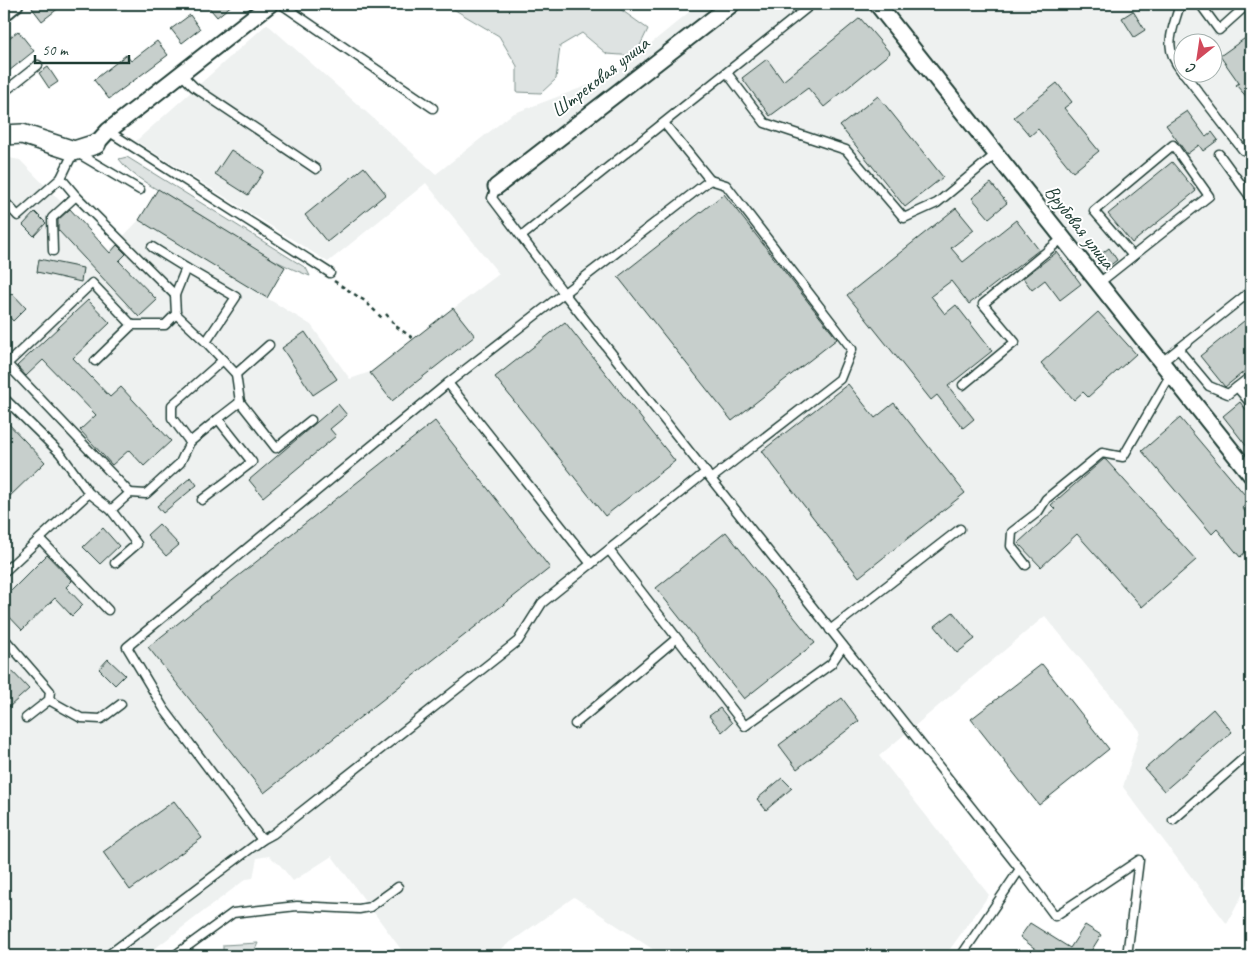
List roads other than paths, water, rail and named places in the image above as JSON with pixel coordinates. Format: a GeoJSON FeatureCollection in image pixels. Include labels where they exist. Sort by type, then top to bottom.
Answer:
{"type":"FeatureCollection","features":[{"type":"Feature","properties":{"kind":"street"},"geometry":{"type":"LineString","coordinates":[[4,13],[15,4]]}},
{"type":"Feature","properties":{"kind":"street"},"geometry":{"type":"LineString","coordinates":[[4,135],[22,134],[74,151],[102,137],[270,4]]}},
{"type":"Feature","properties":{"kind":"street","name":"Штрековая улица"},"geometry":{"type":"LineString","coordinates":[[496,187],[732,4]]}},
{"type":"Feature","properties":{"kind":"street","name":"Врубовая улица"},"geometry":{"type":"LineString","coordinates":[[877,4],[1251,475]]}},
{"type":"Feature","properties":{"kind":"lane"},"geometry":{"type":"LineString","coordinates":[[281,4],[433,108]]}},
{"type":"Feature","properties":{"kind":"lane"},"geometry":{"type":"LineString","coordinates":[[522,236],[812,4]]}},
{"type":"Feature","properties":{"kind":"lane"},"geometry":{"type":"LineString","coordinates":[[1172,32],[1180,4]]}},
{"type":"Feature","properties":{"kind":"lane"},"geometry":{"type":"LineString","coordinates":[[1200,4],[1219,30],[1248,4]]}},
{"type":"Feature","properties":{"kind":"lane"},"geometry":{"type":"LineString","coordinates":[[1172,33],[1170,40],[1172,59]]}},
{"type":"Feature","properties":{"kind":"lane"},"geometry":{"type":"LineString","coordinates":[[4,92],[38,65]]}},
{"type":"Feature","properties":{"kind":"lane"},"geometry":{"type":"LineString","coordinates":[[727,72],[765,123],[846,150],[904,218],[937,203],[996,154]]}},
{"type":"Feature","properties":{"kind":"lane"},"geometry":{"type":"LineString","coordinates":[[181,74],[194,87],[316,169]]}},
{"type":"Feature","properties":{"kind":"lane"},"geometry":{"type":"LineString","coordinates":[[1191,82],[1243,150],[1251,152]]}},
{"type":"Feature","properties":{"kind":"lane"},"geometry":{"type":"LineString","coordinates":[[664,123],[710,180],[726,185],[852,349],[840,379],[712,478]]}},
{"type":"Feature","properties":{"kind":"lane"},"geometry":{"type":"LineString","coordinates":[[102,137],[330,273]]}},
{"type":"Feature","properties":{"kind":"lane"},"geometry":{"type":"LineString","coordinates":[[1099,283],[1209,196],[1173,145],[1094,211],[1133,256]]}},
{"type":"Feature","properties":{"kind":"lane"},"geometry":{"type":"LineString","coordinates":[[4,201],[18,216],[61,178],[74,151],[140,190]]}},
{"type":"Feature","properties":{"kind":"lane"},"geometry":{"type":"LineString","coordinates":[[1219,154],[1251,198]]}},
{"type":"Feature","properties":{"kind":"lane"},"geometry":{"type":"LineString","coordinates":[[61,178],[76,196],[175,295]]}},
{"type":"Feature","properties":{"kind":"lane"},"geometry":{"type":"LineString","coordinates":[[262,840],[164,709],[127,647],[448,383],[710,180]]}},
{"type":"Feature","properties":{"kind":"lane"},"geometry":{"type":"LineString","coordinates":[[496,187],[492,198],[563,292],[712,478],[1055,916],[1139,860],[1127,956]]}},
{"type":"Feature","properties":{"kind":"lane"},"geometry":{"type":"LineString","coordinates":[[52,251],[52,218],[76,196]]}},
{"type":"Feature","properties":{"kind":"lane"},"geometry":{"type":"LineString","coordinates":[[963,385],[1015,342],[983,304],[1063,238]]}},
{"type":"Feature","properties":{"kind":"lane"},"geometry":{"type":"LineString","coordinates":[[152,247],[236,298],[206,342]]}},
{"type":"Feature","properties":{"kind":"lane"},"geometry":{"type":"LineString","coordinates":[[186,268],[175,295],[176,314],[236,374],[240,402],[276,448],[311,420]]}},
{"type":"Feature","properties":{"kind":"lane"},"geometry":{"type":"LineString","coordinates":[[132,325],[92,283],[7,364],[130,492],[146,494],[180,464],[190,442],[240,402]]}},
{"type":"Feature","properties":{"kind":"lane"},"geometry":{"type":"LineString","coordinates":[[1026,565],[1011,546],[1012,532],[1038,512],[1046,499],[1102,453],[1123,458],[1166,368],[1179,350],[1251,291]]}},
{"type":"Feature","properties":{"kind":"lane"},"geometry":{"type":"LineString","coordinates":[[95,361],[132,325],[165,325],[176,314]]}},
{"type":"Feature","properties":{"kind":"lane"},"geometry":{"type":"LineString","coordinates":[[236,374],[269,345]]}},
{"type":"Feature","properties":{"kind":"lane"},"geometry":{"type":"LineString","coordinates":[[1179,350],[1209,386],[1228,394],[1251,376]]}},
{"type":"Feature","properties":{"kind":"lane"},"geometry":{"type":"LineString","coordinates":[[190,442],[172,418],[172,405],[223,360]]}},
{"type":"Feature","properties":{"kind":"lane"},"geometry":{"type":"LineString","coordinates":[[448,383],[591,564]]}},
{"type":"Feature","properties":{"kind":"lane"},"geometry":{"type":"LineString","coordinates":[[1237,387],[1251,404]]}},
{"type":"Feature","properties":{"kind":"lane"},"geometry":{"type":"LineString","coordinates":[[4,398],[60,453],[89,493],[111,510],[137,544],[115,564]]}},
{"type":"Feature","properties":{"kind":"lane"},"geometry":{"type":"LineString","coordinates":[[202,500],[252,462],[218,419]]}},
{"type":"Feature","properties":{"kind":"lane"},"geometry":{"type":"LineString","coordinates":[[107,956],[262,840],[273,834],[518,641],[542,604],[706,472]]}},
{"type":"Feature","properties":{"kind":"lane"},"geometry":{"type":"LineString","coordinates":[[111,510],[130,492]]}},
{"type":"Feature","properties":{"kind":"lane"},"geometry":{"type":"LineString","coordinates":[[4,572],[89,493]]}},
{"type":"Feature","properties":{"kind":"lane"},"geometry":{"type":"LineString","coordinates":[[830,630],[960,529]]}},
{"type":"Feature","properties":{"kind":"lane"},"geometry":{"type":"LineString","coordinates":[[40,539],[108,610]]}},
{"type":"Feature","properties":{"kind":"lane"},"geometry":{"type":"LineString","coordinates":[[609,550],[745,726],[831,664],[843,646]]}},
{"type":"Feature","properties":{"kind":"lane"},"geometry":{"type":"LineString","coordinates":[[4,638],[50,691],[49,700],[26,718]]}},
{"type":"Feature","properties":{"kind":"lane"},"geometry":{"type":"LineString","coordinates":[[575,724],[676,639]]}},
{"type":"Feature","properties":{"kind":"lane"},"geometry":{"type":"LineString","coordinates":[[49,700],[81,718],[101,719],[121,704]]}},
{"type":"Feature","properties":{"kind":"lane"},"geometry":{"type":"LineString","coordinates":[[1173,820],[1251,752]]}},
{"type":"Feature","properties":{"kind":"lane"},"geometry":{"type":"LineString","coordinates":[[961,956],[1020,869]]}},
{"type":"Feature","properties":{"kind":"lane"},"geometry":{"type":"LineString","coordinates":[[174,956],[233,913],[297,906],[359,909],[370,907],[398,887]]}}]}
